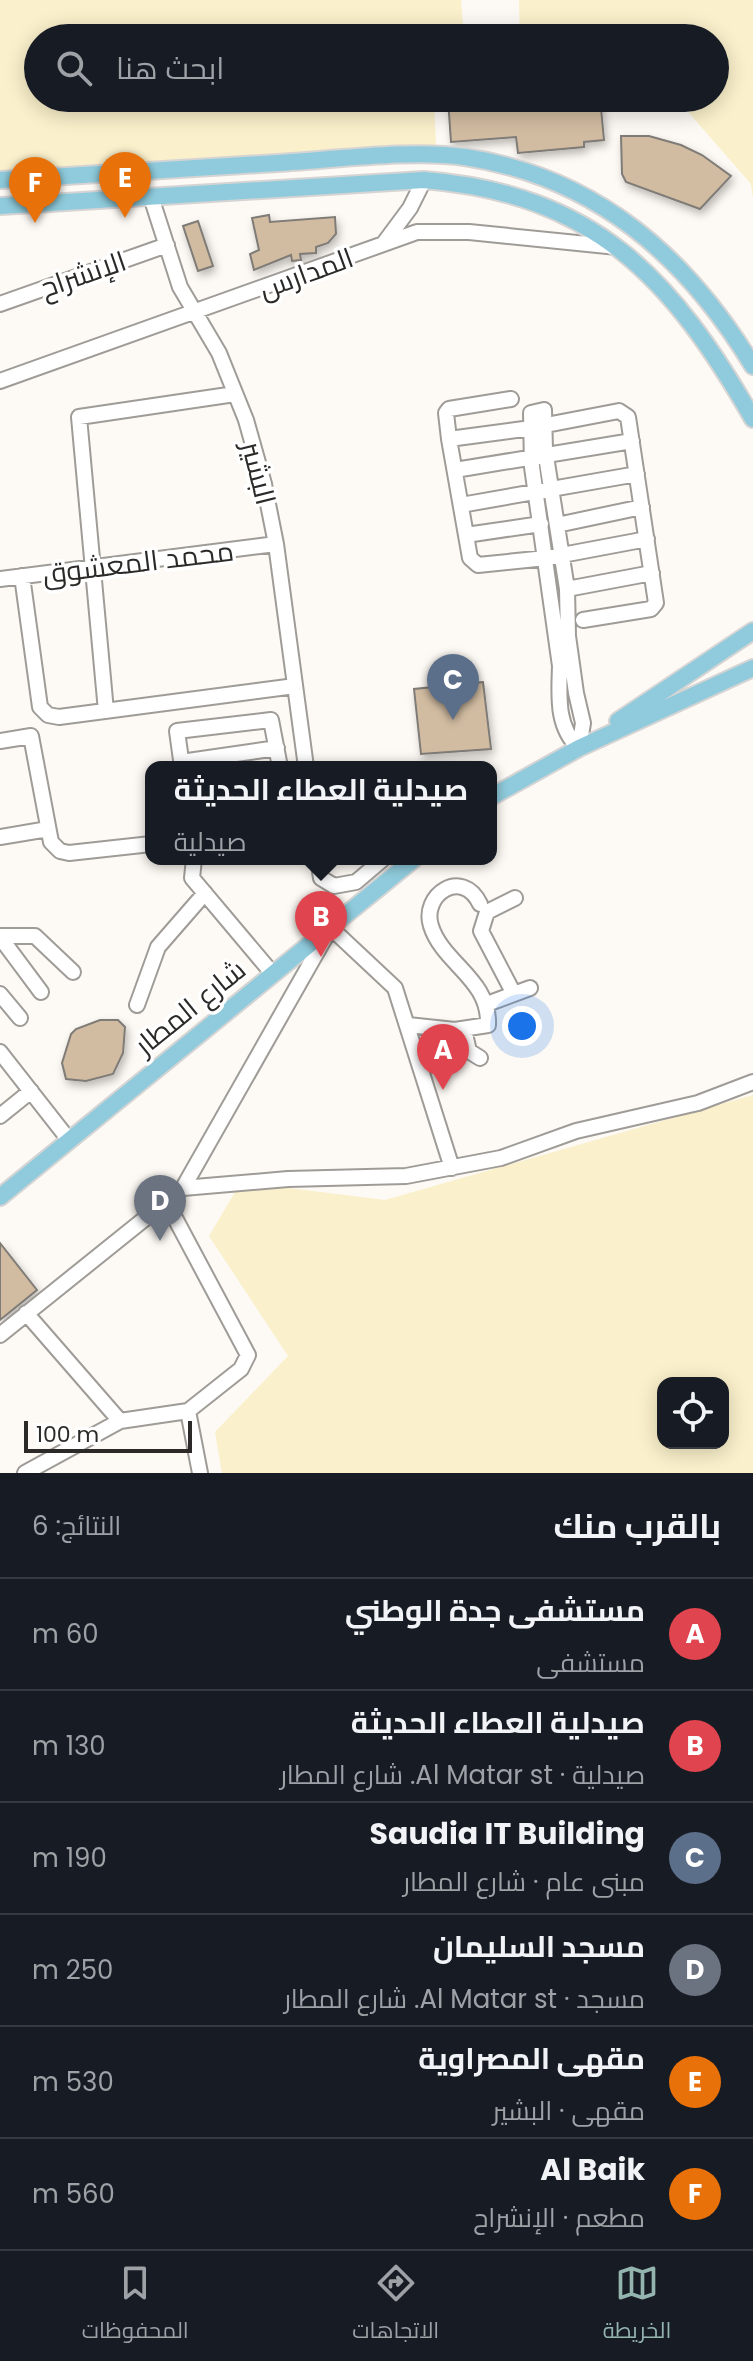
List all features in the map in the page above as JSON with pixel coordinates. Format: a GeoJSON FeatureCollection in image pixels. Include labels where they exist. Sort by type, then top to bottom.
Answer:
{"type":"FeatureCollection","features":[{"type":"Feature","properties":{"kind":"main road"},"geometry":{"type":"LineString","coordinates":[[0,180],[378,158],[463,157],[535,172],[614,213],[689,276],[753,366]]}},
{"type":"Feature","properties":{"kind":"main road"},"geometry":{"type":"LineString","coordinates":[[0,206],[424,180],[457,182],[528,200],[596,231],[622,248],[676,302],[753,419]]}},
{"type":"Feature","properties":{"kind":"main road"},"geometry":{"type":"LineString","coordinates":[[579,748],[753,631]]}},
{"type":"Feature","properties":{"kind":"main road"},"geometry":{"type":"LineString","coordinates":[[497,794],[579,748],[753,668]]}},
{"type":"Feature","properties":{"kind":"main road","name":"شارع المطار"},"geometry":{"type":"LineString","coordinates":[[0,1197],[407,865]]}},
{"type":"Feature","properties":{"kind":"street"},"geometry":{"type":"LineString","coordinates":[[384,243],[410,208],[424,180]]}},
{"type":"Feature","properties":{"kind":"street","name":"البشير"},"geometry":{"type":"LineString","coordinates":[[151,197],[180,287],[219,353],[264,484],[276,544],[305,761]]}},
{"type":"Feature","properties":{"kind":"street","name":"المدارس"},"geometry":{"type":"LineString","coordinates":[[0,381],[417,232],[469,232],[622,248]]}},
{"type":"Feature","properties":{"kind":"street","name":"الإنشراح"},"geometry":{"type":"LineString","coordinates":[[0,304],[167,245]]}},
{"type":"Feature","properties":{"kind":"street"},"geometry":{"type":"LineString","coordinates":[[106,711],[79,417],[235,394]]}},
{"type":"Feature","properties":{"kind":"street"},"geometry":{"type":"LineString","coordinates":[[511,399],[449,409],[446,413],[470,558],[478,565],[546,558],[647,539]]}},
{"type":"Feature","properties":{"kind":"street"},"geometry":{"type":"LineString","coordinates":[[449,439],[538,427],[619,411],[628,417],[655,607],[583,620]]}},
{"type":"Feature","properties":{"kind":"street"},"geometry":{"type":"LineString","coordinates":[[538,427],[543,492],[541,524],[562,637],[583,723],[579,748]]}},
{"type":"Feature","properties":{"kind":"street"},"geometry":{"type":"LineString","coordinates":[[455,470],[632,441]]}},
{"type":"Feature","properties":{"kind":"street"},"geometry":{"type":"LineString","coordinates":[[461,505],[637,474]]}},
{"type":"Feature","properties":{"kind":"street"},"geometry":{"type":"LineString","coordinates":[[543,492],[557,525],[567,589],[559,698],[565,735],[579,748]]}},
{"type":"Feature","properties":{"kind":"street"},"geometry":{"type":"LineString","coordinates":[[557,525],[642,507]]}},
{"type":"Feature","properties":{"kind":"street"},"geometry":{"type":"LineString","coordinates":[[466,535],[541,524]]}},
{"type":"Feature","properties":{"kind":"street","name":"محمد المعشوق"},"geometry":{"type":"LineString","coordinates":[[0,579],[276,544]]}},
{"type":"Feature","properties":{"kind":"street"},"geometry":{"type":"LineString","coordinates":[[567,589],[652,573]]}},
{"type":"Feature","properties":{"kind":"street"},"geometry":{"type":"LineString","coordinates":[[22,576],[40,707],[48,715],[59,717],[295,686]]}},
{"type":"Feature","properties":{"kind":"street"},"geometry":{"type":"LineString","coordinates":[[559,698],[576,693]]}},
{"type":"Feature","properties":{"kind":"street"},"geometry":{"type":"LineString","coordinates":[[181,761],[177,731],[273,720],[279,761]]}},
{"type":"Feature","properties":{"kind":"street"},"geometry":{"type":"LineString","coordinates":[[0,741],[31,736],[48,829],[55,847],[69,853],[145,845]]}},
{"type":"Feature","properties":{"kind":"street"},"geometry":{"type":"LineString","coordinates":[[204,761],[277,748]]}},
{"type":"Feature","properties":{"kind":"street"},"geometry":{"type":"LineString","coordinates":[[0,837],[48,829]]}},
{"type":"Feature","properties":{"kind":"street"},"geometry":{"type":"LineString","coordinates":[[192,865],[191,877],[272,973]]}},
{"type":"Feature","properties":{"kind":"street"},"geometry":{"type":"LineString","coordinates":[[319,865],[321,878],[334,886],[356,882],[376,865]]}},
{"type":"Feature","properties":{"kind":"street"},"geometry":{"type":"LineString","coordinates":[[408,1025],[464,1030],[486,1027],[487,1004],[430,921],[436,898],[453,885],[473,890],[480,904]]}},
{"type":"Feature","properties":{"kind":"street"},"geometry":{"type":"LineString","coordinates":[[137,1005],[158,947],[205,893]]}},
{"type":"Feature","properties":{"kind":"street"},"geometry":{"type":"LineString","coordinates":[[514,994],[482,936],[481,927],[487,912],[515,898]]}},
{"type":"Feature","properties":{"kind":"street"},"geometry":{"type":"LineString","coordinates":[[0,1335],[183,1188],[331,927],[393,984],[452,1168]]}},
{"type":"Feature","properties":{"kind":"street"},"geometry":{"type":"LineString","coordinates":[[0,936],[35,936],[73,972]]}},
{"type":"Feature","properties":{"kind":"street"},"geometry":{"type":"LineString","coordinates":[[0,936],[41,992]]}},
{"type":"Feature","properties":{"kind":"street"},"geometry":{"type":"LineString","coordinates":[[487,1004],[530,988]]}},
{"type":"Feature","properties":{"kind":"street"},"geometry":{"type":"LineString","coordinates":[[0,994],[20,1018]]}},
{"type":"Feature","properties":{"kind":"street"},"geometry":{"type":"LineString","coordinates":[[464,1030],[469,1051],[480,1058]]}},
{"type":"Feature","properties":{"kind":"street"},"geometry":{"type":"LineString","coordinates":[[0,1052],[69,1140]]}},
{"type":"Feature","properties":{"kind":"street"},"geometry":{"type":"LineString","coordinates":[[183,1188],[288,1179],[406,1176],[452,1168],[501,1158],[576,1131],[698,1103],[753,1082]]}},
{"type":"Feature","properties":{"kind":"street"},"geometry":{"type":"LineString","coordinates":[[0,1116],[31,1091]]}},
{"type":"Feature","properties":{"kind":"street"},"geometry":{"type":"LineString","coordinates":[[25,1473],[120,1421],[188,1411],[241,1369],[248,1355],[167,1203]]}},
{"type":"Feature","properties":{"kind":"street"},"geometry":{"type":"LineString","coordinates":[[26,1313],[120,1421]]}},
{"type":"Feature","properties":{"kind":"street"},"geometry":{"type":"LineString","coordinates":[[188,1411],[200,1473]]}},
{"type":"Feature","properties":{"kind":"sand"},"geometry":{"type":"Polygon","coordinates":[[[0,0],[461,0],[463,24],[24,24],[24,112],[435,112],[436,147],[0,174],[0,0]]]}},
{"type":"Feature","properties":{"kind":"sand"},"geometry":{"type":"Polygon","coordinates":[[[519,0],[753,0],[753,199],[751,184],[688,112],[729,112],[729,24],[520,24],[519,0]]]}},
{"type":"Feature","properties":{"kind":"sand"},"geometry":{"type":"Polygon","coordinates":[[[753,1095],[753,1473],[222,1473],[215,1432],[288,1356],[209,1236],[241,1182],[385,1200],[753,1095]]]}},
{"type":"Feature","properties":{"kind":"building"},"geometry":{"type":"Polygon","coordinates":[[[449,112],[601,112],[604,140],[584,142],[584,147],[518,153],[516,137],[451,142],[449,112]]]}},
{"type":"Feature","properties":{"kind":"building"},"geometry":{"type":"Polygon","coordinates":[[[621,136],[649,136],[681,145],[702,155],[731,176],[700,209],[626,182],[622,174],[621,136]]]}},
{"type":"Feature","properties":{"kind":"building"},"geometry":{"type":"Polygon","coordinates":[[[269,215],[270,222],[335,217],[336,234],[328,243],[316,247],[316,253],[300,254],[301,260],[292,261],[291,255],[254,270],[250,254],[259,250],[252,218],[269,215]]]}},
{"type":"Feature","properties":{"kind":"building"},"geometry":{"type":"Polygon","coordinates":[[[198,221],[213,266],[198,271],[183,226],[198,221]]]}},
{"type":"Feature","properties":{"kind":"building"},"geometry":{"type":"Polygon","coordinates":[[[483,682],[491,749],[421,754],[414,689],[483,682]]]}},
{"type":"Feature","properties":{"kind":"building"},"geometry":{"type":"Polygon","coordinates":[[[100,1020],[118,1020],[125,1027],[123,1053],[113,1074],[86,1081],[66,1079],[62,1063],[71,1034],[100,1020]]]}},
{"type":"Feature","properties":{"kind":"building"},"geometry":{"type":"Polygon","coordinates":[[[0,1243],[37,1290],[0,1320],[0,1243]]]}},
{"type":"Feature","properties":{"kind":"place","name":"مقهى المصراوية"},"geometry":{"type":"Point","coordinates":[125,218]}},
{"type":"Feature","properties":{"kind":"place","name":"Al Baik"},"geometry":{"type":"Point","coordinates":[35,223]}},
{"type":"Feature","properties":{"kind":"place","name":"Saudia IT Building"},"geometry":{"type":"Point","coordinates":[453,720]}},
{"type":"Feature","properties":{"kind":"place","name":"صيدلية العطاء الحديثة"},"geometry":{"type":"Point","coordinates":[321,957]}},
{"type":"Feature","properties":{"kind":"place","name":"مستشفى جدة الوطني"},"geometry":{"type":"Point","coordinates":[443,1090]}},
{"type":"Feature","properties":{"kind":"place","name":"مسجد السليمان"},"geometry":{"type":"Point","coordinates":[160,1241]}}]}
